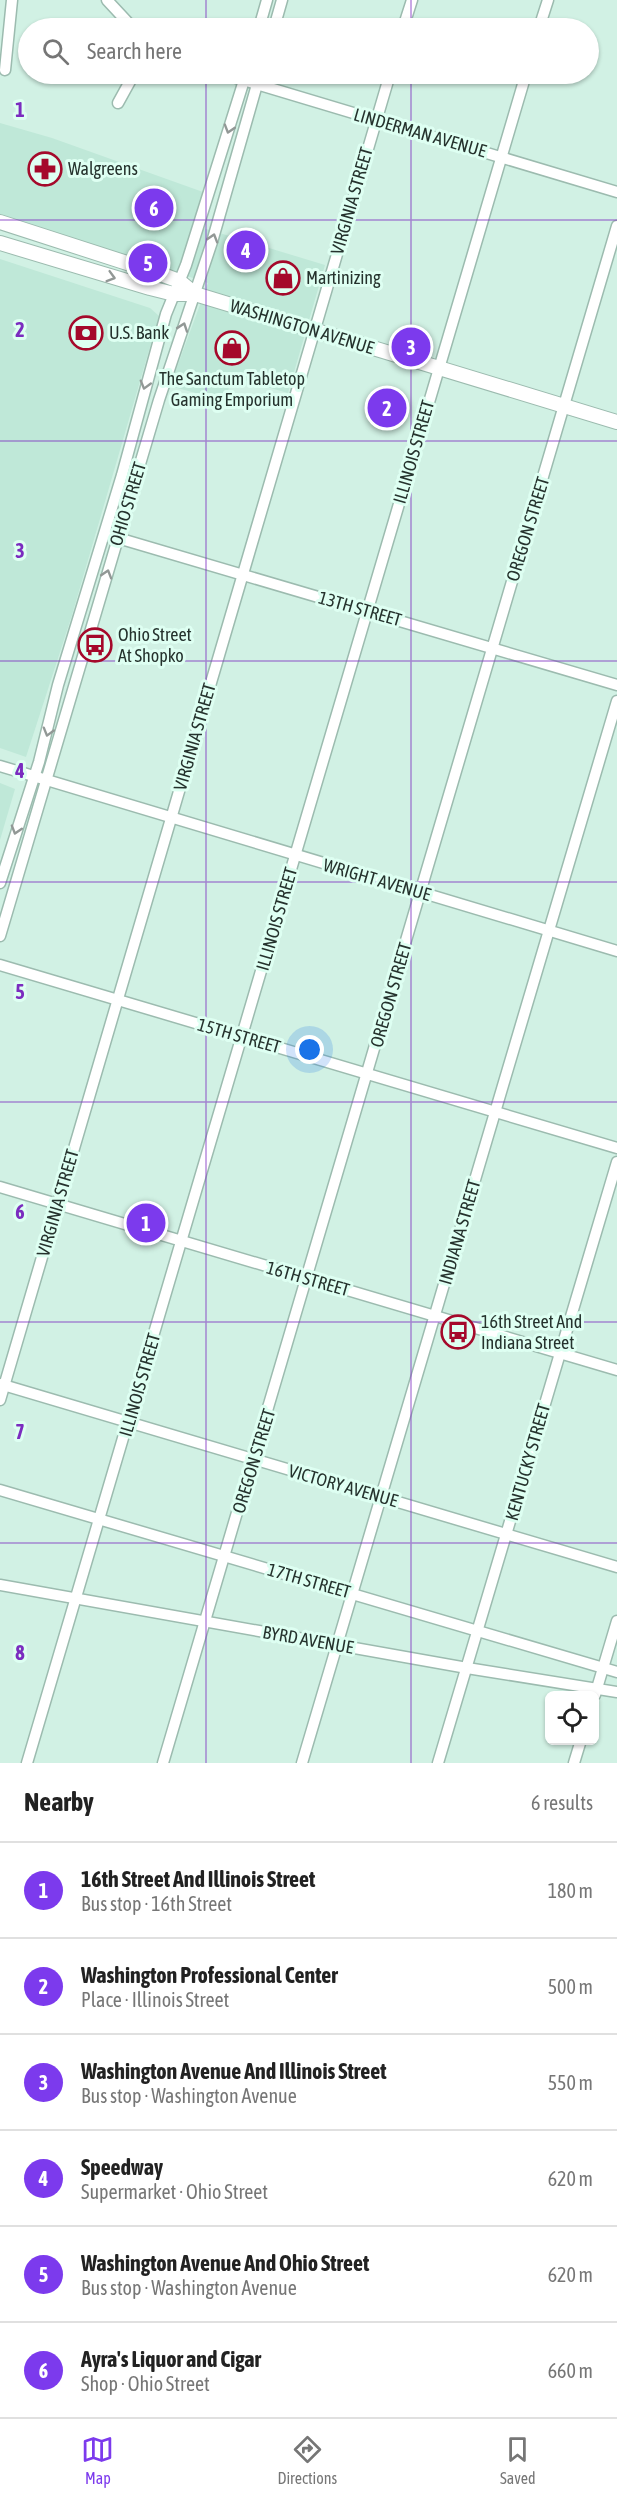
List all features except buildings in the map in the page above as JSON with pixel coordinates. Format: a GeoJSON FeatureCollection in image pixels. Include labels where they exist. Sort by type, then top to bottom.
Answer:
{"type":"FeatureCollection","features":[{"type":"Feature","properties":{"kind":"main road","name":"WASHINGTON AVENUE"},"geometry":{"type":"LineString","coordinates":[[0,222],[77,246],[177,288]]}},
{"type":"Feature","properties":{"kind":"main road"},"geometry":{"type":"LineString","coordinates":[[0,230],[28,230]]}},
{"type":"Feature","properties":{"kind":"main road"},"geometry":{"type":"LineString","coordinates":[[0,243],[36,242],[70,251],[77,246]]}},
{"type":"Feature","properties":{"kind":"main road","name":"WASHINGTON AVENUE"},"geometry":{"type":"LineString","coordinates":[[0,243],[177,288],[617,422]]}},
{"type":"Feature","properties":{"kind":"street"},"geometry":{"type":"LineString","coordinates":[[5,70],[12,0]]}},
{"type":"Feature","properties":{"kind":"street"},"geometry":{"type":"LineString","coordinates":[[107,0],[124,18]]}},
{"type":"Feature","properties":{"kind":"street"},"geometry":{"type":"LineString","coordinates":[[262,18],[267,0]]}},
{"type":"Feature","properties":{"kind":"street"},"geometry":{"type":"LineString","coordinates":[[277,18],[282,0]]}},
{"type":"Feature","properties":{"kind":"street"},"geometry":{"type":"LineString","coordinates":[[406,18],[412,0]]}},
{"type":"Feature","properties":{"kind":"street"},"geometry":{"type":"LineString","coordinates":[[542,18],[548,0]]}},
{"type":"Feature","properties":{"kind":"street"},"geometry":{"type":"LineString","coordinates":[[118,103],[128,84]]}},
{"type":"Feature","properties":{"kind":"street","name":"OHIO STREET"},"geometry":{"type":"LineString","coordinates":[[0,883],[33,778],[166,314],[177,288],[242,84]]}},
{"type":"Feature","properties":{"kind":"street","name":"VIRGINIA STREET"},"geometry":{"type":"LineString","coordinates":[[0,1400],[2,1385],[387,84]]}},
{"type":"Feature","properties":{"kind":"street","name":"ILLINOIS STREET"},"geometry":{"type":"LineString","coordinates":[[27,1763],[523,84]]}},
{"type":"Feature","properties":{"kind":"street","name":"OHIO STREET"},"geometry":{"type":"LineString","coordinates":[[0,936],[117,537],[214,235],[257,85]]}},
{"type":"Feature","properties":{"kind":"street","name":"LINDERMAN AVENUE"},"geometry":{"type":"LineString","coordinates":[[257,85],[617,192]]}},
{"type":"Feature","properties":{"kind":"street","name":"OREGON STREET"},"geometry":{"type":"LineString","coordinates":[[163,1763],[308,1279],[617,226]]}},
{"type":"Feature","properties":{"kind":"street","name":"13TH STREET"},"geometry":{"type":"LineString","coordinates":[[103,533],[617,685]]}},
{"type":"Feature","properties":{"kind":"street","name":"INDIANA STREET"},"geometry":{"type":"LineString","coordinates":[[302,1763],[617,701]]}},
{"type":"Feature","properties":{"kind":"street","name":"WRIGHT AVENUE"},"geometry":{"type":"LineString","coordinates":[[0,766],[46,782],[617,951]]}},
{"type":"Feature","properties":{"kind":"street"},"geometry":{"type":"LineString","coordinates":[[3,871],[16,883]]}},
{"type":"Feature","properties":{"kind":"street","name":"15TH STREET"},"geometry":{"type":"LineString","coordinates":[[0,965],[617,1148]]}},
{"type":"Feature","properties":{"kind":"street","name":"KENTUCKY STREET"},"geometry":{"type":"LineString","coordinates":[[438,1763],[617,1161]]}},
{"type":"Feature","properties":{"kind":"street","name":"16TH STREET"},"geometry":{"type":"LineString","coordinates":[[0,1187],[617,1370]]}},
{"type":"Feature","properties":{"kind":"street","name":"VICTORY AVENUE"},"geometry":{"type":"LineString","coordinates":[[2,1385],[617,1567]]}},
{"type":"Feature","properties":{"kind":"street","name":"17TH STREET"},"geometry":{"type":"LineString","coordinates":[[0,1490],[617,1672]]}},
{"type":"Feature","properties":{"kind":"street","name":"BYRD AVENUE"},"geometry":{"type":"LineString","coordinates":[[0,1585],[590,1691]]}},
{"type":"Feature","properties":{"kind":"street"},"geometry":{"type":"LineString","coordinates":[[595,1691],[617,1621]]}},
{"type":"Feature","properties":{"kind":"street","name":"BYRD AVENUE"},"geometry":{"type":"LineString","coordinates":[[599,1692],[617,1692]]}},
{"type":"Feature","properties":{"kind":"street"},"geometry":{"type":"LineString","coordinates":[[574,1763],[579,1745]]}},
{"type":"Feature","properties":{"kind":"shaded area"},"geometry":{"type":"Polygon","coordinates":[[[0,123],[52,138],[203,192],[193,225],[325,265],[288,393],[232,377],[225,401],[170,386],[208,283],[0,214],[0,123]]]}},
{"type":"Feature","properties":{"kind":"shaded area"},"geometry":{"type":"Polygon","coordinates":[[[0,259],[150,308],[159,316],[72,615],[26,757],[0,748],[0,259]]]}},
{"type":"Feature","properties":{"kind":"shaded area"},"geometry":{"type":"Polygon","coordinates":[[[0,783],[15,789],[0,840],[0,783]]]}},
{"type":"Feature","properties":{"kind":"place","name":"Walgreens"},"geometry":{"type":"Point","coordinates":[45,169]}},
{"type":"Feature","properties":{"kind":"place","name":"Ayra's Liquor and Cigar"},"geometry":{"type":"Point","coordinates":[154,208]}},
{"type":"Feature","properties":{"kind":"place","name":"Speedway"},"geometry":{"type":"Point","coordinates":[246,250]}},
{"type":"Feature","properties":{"kind":"place","name":"Washington Avenue And Ohio Street"},"geometry":{"type":"Point","coordinates":[148,263]}},
{"type":"Feature","properties":{"kind":"place","name":"Martinizing"},"geometry":{"type":"Point","coordinates":[283,278]}},
{"type":"Feature","properties":{"kind":"place","name":"U.S. Bank"},"geometry":{"type":"Point","coordinates":[86,333]}},
{"type":"Feature","properties":{"kind":"place","name":"Washington Avenue And Illinois Street"},"geometry":{"type":"Point","coordinates":[411,347]}},
{"type":"Feature","properties":{"kind":"place","name":"The Sanctum Tabletop Gaming Emporium"},"geometry":{"type":"Point","coordinates":[232,348]}},
{"type":"Feature","properties":{"kind":"place","name":"Washington Professional Center"},"geometry":{"type":"Point","coordinates":[387,408]}},
{"type":"Feature","properties":{"kind":"place","name":"Ohio Street At Shopko"},"geometry":{"type":"Point","coordinates":[95,645]}},
{"type":"Feature","properties":{"kind":"place","name":"16th Street And Illinois Street"},"geometry":{"type":"Point","coordinates":[146,1223]}},
{"type":"Feature","properties":{"kind":"place","name":"16th Street And Indiana Street"},"geometry":{"type":"Point","coordinates":[458,1332]}}]}
